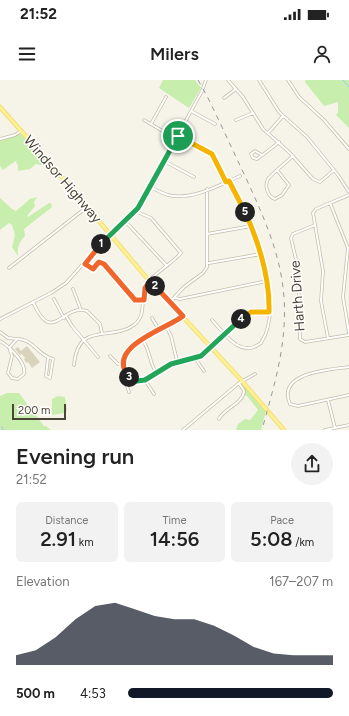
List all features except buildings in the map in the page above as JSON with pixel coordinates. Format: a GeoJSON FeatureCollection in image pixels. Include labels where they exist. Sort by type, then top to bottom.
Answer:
{"type":"FeatureCollection","features":[{"type":"Feature","properties":{"kind":"main road","name":"Windsor Highway"},"geometry":{"type":"LineString","coordinates":[[0,107],[88,207],[150,281],[211,347],[284,430]]}},
{"type":"Feature","properties":{"kind":"street"},"geometry":{"type":"LineString","coordinates":[[0,319],[66,283],[85,264],[110,234],[135,211],[178,136],[206,80]]}},
{"type":"Feature","properties":{"kind":"street"},"geometry":{"type":"LineString","coordinates":[[228,80],[236,89],[260,125],[293,156],[315,181],[323,180],[334,170]]}},
{"type":"Feature","properties":{"kind":"street"},"geometry":{"type":"LineString","coordinates":[[259,80],[277,110],[306,137],[334,170],[349,192]]}},
{"type":"Feature","properties":{"kind":"street"},"geometry":{"type":"LineString","coordinates":[[288,80],[299,97],[320,115],[349,149]]}},
{"type":"Feature","properties":{"kind":"street"},"geometry":{"type":"LineString","coordinates":[[224,98],[236,89]]}},
{"type":"Feature","properties":{"kind":"street"},"geometry":{"type":"LineString","coordinates":[[151,124],[166,97]]}},
{"type":"Feature","properties":{"kind":"street"},"geometry":{"type":"LineString","coordinates":[[191,111],[216,124]]}},
{"type":"Feature","properties":{"kind":"street"},"geometry":{"type":"LineString","coordinates":[[236,120],[253,113]]}},
{"type":"Feature","properties":{"kind":"street"},"geometry":{"type":"LineString","coordinates":[[268,133],[283,116]]}},
{"type":"Feature","properties":{"kind":"street"},"geometry":{"type":"LineString","coordinates":[[144,120],[176,139]]}},
{"type":"Feature","properties":{"kind":"street"},"geometry":{"type":"LineString","coordinates":[[1,137],[21,131]]}},
{"type":"Feature","properties":{"kind":"street"},"geometry":{"type":"LineString","coordinates":[[178,136],[212,154],[226,182]]}},
{"type":"Feature","properties":{"kind":"street"},"geometry":{"type":"LineString","coordinates":[[262,155],[255,151],[250,154],[255,159],[262,155],[279,142]]}},
{"type":"Feature","properties":{"kind":"street"},"geometry":{"type":"LineString","coordinates":[[278,170],[289,185],[282,195],[275,199],[268,193],[266,183],[269,177],[293,156]]}},
{"type":"Feature","properties":{"kind":"street"},"geometry":{"type":"LineString","coordinates":[[164,161],[194,177]]}},
{"type":"Feature","properties":{"kind":"street"},"geometry":{"type":"LineString","coordinates":[[150,187],[175,196],[192,195],[240,176]]}},
{"type":"Feature","properties":{"kind":"street"},"geometry":{"type":"LineString","coordinates":[[212,320],[240,348],[257,345],[264,337],[269,312],[267,281],[261,254],[251,226],[229,181]]}},
{"type":"Feature","properties":{"kind":"street"},"geometry":{"type":"LineString","coordinates":[[170,302],[184,287],[203,273],[208,264],[207,190]]}},
{"type":"Feature","properties":{"kind":"street"},"geometry":{"type":"LineString","coordinates":[[328,338],[321,300],[323,271],[313,212],[329,203],[349,195]]}},
{"type":"Feature","properties":{"kind":"street"},"geometry":{"type":"LineString","coordinates":[[329,203],[348,248],[343,297],[349,334]]}},
{"type":"Feature","properties":{"kind":"street"},"geometry":{"type":"LineString","coordinates":[[9,268],[88,207]]}},
{"type":"Feature","properties":{"kind":"street"},"geometry":{"type":"LineString","coordinates":[[74,365],[76,353],[84,340],[91,336],[125,329],[136,324],[141,316],[145,288],[150,281],[181,252],[151,218],[135,211]]}},
{"type":"Feature","properties":{"kind":"street"},"geometry":{"type":"LineString","coordinates":[[125,221],[167,266]]}},
{"type":"Feature","properties":{"kind":"street","name":"Harth Drive"},"geometry":{"type":"LineString","coordinates":[[314,225],[293,234],[291,238],[298,268],[300,337],[302,341],[305,342],[349,334]]}},
{"type":"Feature","properties":{"kind":"street"},"geometry":{"type":"LineString","coordinates":[[207,234],[251,226]]}},
{"type":"Feature","properties":{"kind":"street"},"geometry":{"type":"LineString","coordinates":[[208,264],[261,254]]}},
{"type":"Feature","properties":{"kind":"street"},"geometry":{"type":"LineString","coordinates":[[85,264],[93,269],[96,268],[99,262],[102,263],[133,299],[144,300]]}},
{"type":"Feature","properties":{"kind":"street"},"geometry":{"type":"LineString","coordinates":[[175,298],[180,299],[267,281]]}},
{"type":"Feature","properties":{"kind":"street"},"geometry":{"type":"LineString","coordinates":[[73,289],[81,310]]}},
{"type":"Feature","properties":{"kind":"street"},"geometry":{"type":"LineString","coordinates":[[54,299],[65,317],[98,357]]}},
{"type":"Feature","properties":{"kind":"street"},"geometry":{"type":"LineString","coordinates":[[33,302],[41,318],[46,322],[54,322],[81,310],[90,313],[100,324],[102,333]]}},
{"type":"Feature","properties":{"kind":"street"},"geometry":{"type":"LineString","coordinates":[[183,316],[142,339],[128,350],[124,364],[125,372],[130,378],[137,381],[145,380],[156,372],[177,362],[196,358],[204,354],[249,312],[269,312]]}},
{"type":"Feature","properties":{"kind":"street"},"geometry":{"type":"LineString","coordinates":[[152,318],[159,330]]}},
{"type":"Feature","properties":{"kind":"street"},"geometry":{"type":"LineString","coordinates":[[166,326],[171,336],[177,362]]}},
{"type":"Feature","properties":{"kind":"street"},"geometry":{"type":"LineString","coordinates":[[0,332],[8,338],[30,342],[42,355],[53,360],[50,378],[46,376],[48,358]]}},
{"type":"Feature","properties":{"kind":"street"},"geometry":{"type":"LineString","coordinates":[[0,341],[10,349],[25,369],[23,376],[18,379],[12,378],[8,373],[11,359],[10,349],[17,339]]}},
{"type":"Feature","properties":{"kind":"street"},"geometry":{"type":"LineString","coordinates":[[142,339],[148,347],[151,365],[156,372]]}},
{"type":"Feature","properties":{"kind":"street"},"geometry":{"type":"LineString","coordinates":[[110,356],[118,364],[124,364]]}},
{"type":"Feature","properties":{"kind":"street"},"geometry":{"type":"LineString","coordinates":[[11,359],[18,358]]}},
{"type":"Feature","properties":{"kind":"street"},"geometry":{"type":"LineString","coordinates":[[196,358],[204,371]]}},
{"type":"Feature","properties":{"kind":"street"},"geometry":{"type":"LineString","coordinates":[[349,367],[298,377],[294,380],[288,392],[290,404],[295,406],[349,395]]}},
{"type":"Feature","properties":{"kind":"street"},"geometry":{"type":"LineString","coordinates":[[183,430],[241,382],[255,374]]}},
{"type":"Feature","properties":{"kind":"street"},"geometry":{"type":"LineString","coordinates":[[129,392],[126,383],[130,378]]}},
{"type":"Feature","properties":{"kind":"street"},"geometry":{"type":"LineString","coordinates":[[145,380],[154,394]]}},
{"type":"Feature","properties":{"kind":"street"},"geometry":{"type":"LineString","coordinates":[[219,420],[222,414],[242,397],[244,391],[241,382]]}},
{"type":"Feature","properties":{"kind":"street"},"geometry":{"type":"LineString","coordinates":[[328,400],[335,428]]}},
{"type":"Feature","properties":{"kind":"street"},"geometry":{"type":"LineString","coordinates":[[325,430],[349,425]]}},
{"type":"Feature","properties":{"kind":"green space"},"geometry":{"type":"Polygon","coordinates":[[[163,80],[195,80],[201,88],[189,108],[159,88],[163,80]]]}},
{"type":"Feature","properties":{"kind":"green space"},"geometry":{"type":"Polygon","coordinates":[[[306,80],[349,80],[349,128],[336,115],[338,113],[338,102],[324,106],[305,82],[306,80]]]}},
{"type":"Feature","properties":{"kind":"green space"},"geometry":{"type":"Polygon","coordinates":[[[21,134],[47,164],[46,166],[36,164],[30,169],[18,171],[17,160],[3,170],[0,166],[0,140],[21,134]]]}},
{"type":"Feature","properties":{"kind":"green space"},"geometry":{"type":"Polygon","coordinates":[[[37,197],[34,202],[35,206],[27,216],[28,217],[49,203],[51,203],[52,207],[24,229],[25,236],[19,245],[18,256],[12,247],[15,235],[12,225],[9,223],[0,230],[0,198],[16,211],[30,199],[37,197]]]}},
{"type":"Feature","properties":{"kind":"green space"},"geometry":{"type":"Polygon","coordinates":[[[243,385],[266,411],[261,430],[236,430],[238,424],[245,419],[250,420],[258,410],[247,396],[244,395],[243,385]]]}},
{"type":"Feature","properties":{"kind":"green space"},"geometry":{"type":"Polygon","coordinates":[[[7,393],[19,393],[44,426],[51,430],[0,430],[0,396],[7,393]]]}},
{"type":"Feature","properties":{"kind":"green space"},"geometry":{"type":"Polygon","coordinates":[[[58,396],[65,397],[67,410],[65,413],[52,415],[52,399],[58,396]]]}},
{"type":"Feature","properties":{"kind":"waterway"},"geometry":{"type":"LineString","coordinates":[[343,80],[349,87]]}},
{"type":"Feature","properties":{"kind":"railway"},"geometry":{"type":"LineString","coordinates":[[198,80],[217,116],[269,231],[275,249],[283,286],[284,326],[281,353],[276,379],[262,430]]}},
{"type":"Feature","properties":{"kind":"route"},"geometry":{"type":"LineString","coordinates":[[178,136],[212,154],[226,182],[229,181],[248,220],[261,254],[268,289],[269,312],[249,312],[198,358],[171,364],[146,379],[137,381],[130,378],[124,369],[124,359],[128,350],[142,339],[183,316],[150,281],[145,288],[144,300],[135,300],[104,264],[99,262],[96,268],[93,269],[85,264],[110,234],[138,208],[178,136]]}}]}
